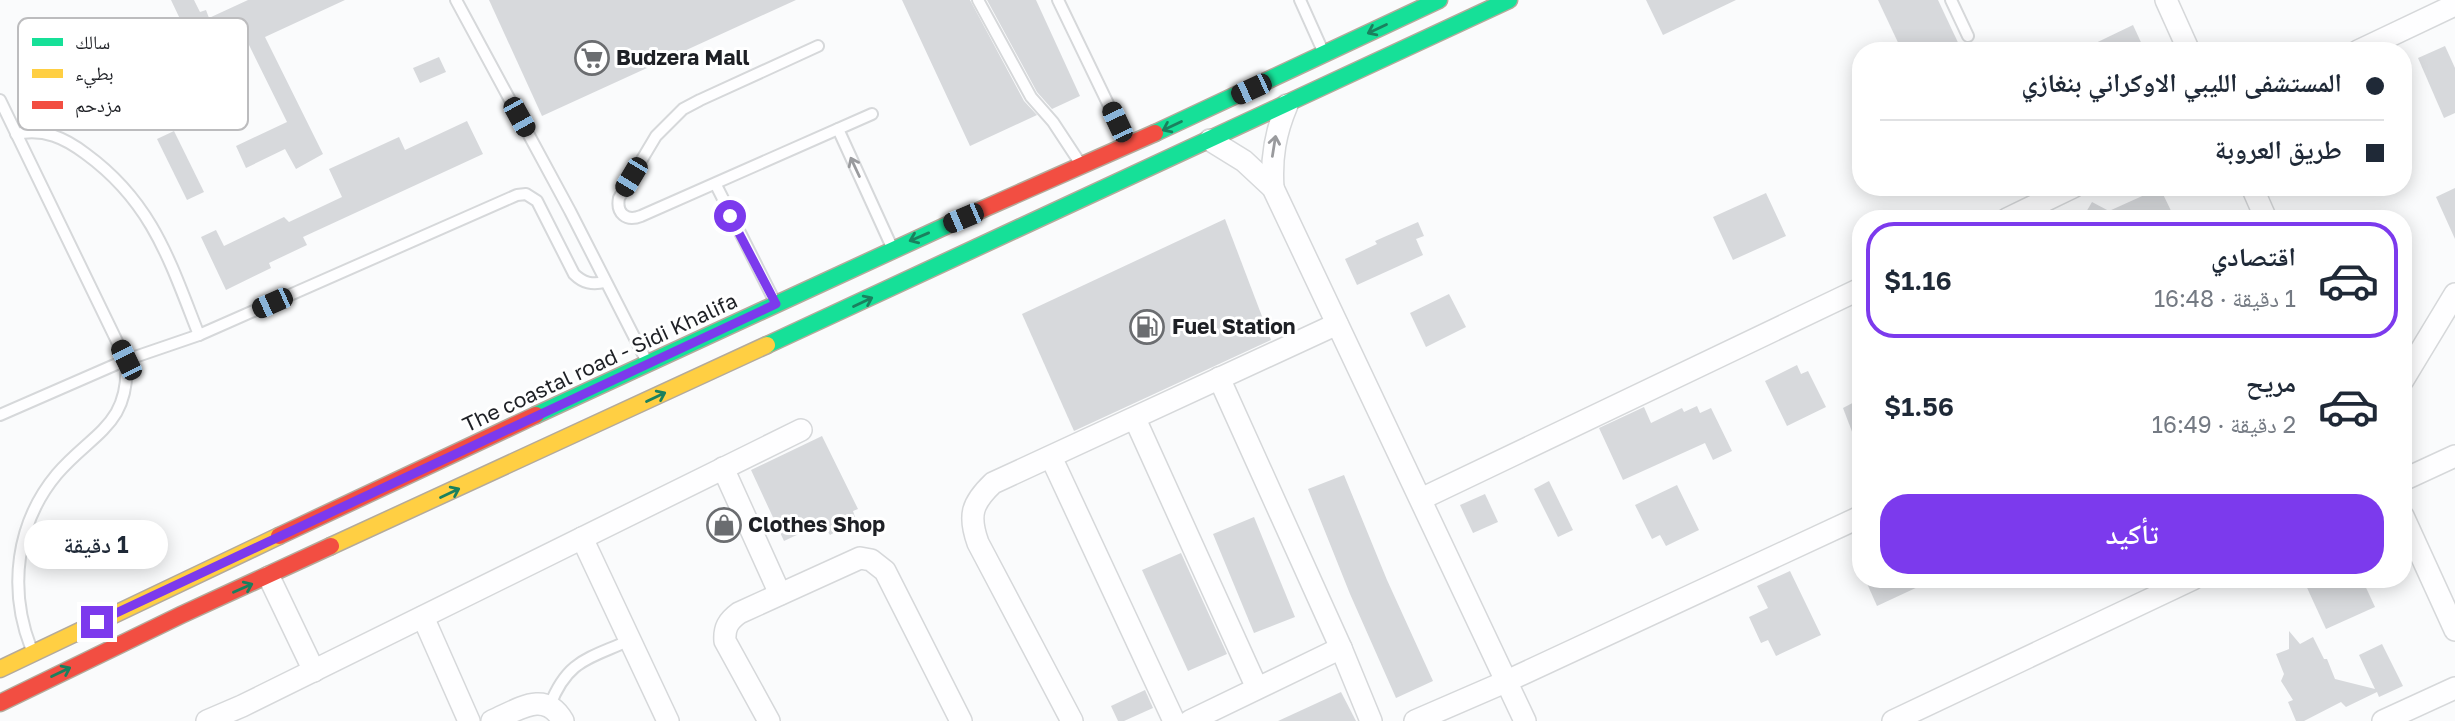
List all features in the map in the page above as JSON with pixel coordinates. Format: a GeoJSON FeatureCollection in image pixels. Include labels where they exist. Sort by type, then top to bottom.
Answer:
{"type":"FeatureCollection","features":[{"type":"Feature","properties":{"kind":"highway","name":"The coastal road - Sidi Khalifa"},"geometry":{"type":"LineString","coordinates":[[0,669],[892,249],[1082,167],[1439,0]]}},
{"type":"Feature","properties":{"kind":"highway"},"geometry":{"type":"LineString","coordinates":[[0,703],[181,615],[269,577],[1509,0]]}},
{"type":"Feature","properties":{"kind":"street"},"geometry":{"type":"LineString","coordinates":[[2166,0],[2185,42]]}},
{"type":"Feature","properties":{"kind":"street"},"geometry":{"type":"LineString","coordinates":[[2377,42],[2455,5]]}},
{"type":"Feature","properties":{"kind":"street"},"geometry":{"type":"LineString","coordinates":[[1273,188],[1273,145],[1278,124],[1287,105]]}},
{"type":"Feature","properties":{"kind":"street"},"geometry":{"type":"LineString","coordinates":[[1210,141],[1244,160],[1273,188],[1525,721]]}},
{"type":"Feature","properties":{"kind":"street"},"geometry":{"type":"LineString","coordinates":[[2026,210],[2054,196]]}},
{"type":"Feature","properties":{"kind":"street"},"geometry":{"type":"LineString","coordinates":[[1421,499],[1852,293]]}},
{"type":"Feature","properties":{"kind":"street"},"geometry":{"type":"LineString","coordinates":[[2412,365],[2455,294]]}},
{"type":"Feature","properties":{"kind":"street"},"geometry":{"type":"LineString","coordinates":[[1072,721],[978,543],[972,527],[973,511],[981,495],[993,483],[1337,324]]}},
{"type":"Feature","properties":{"kind":"street"},"geometry":{"type":"LineString","coordinates":[[1219,378],[1341,648],[1371,721]]}},
{"type":"Feature","properties":{"kind":"street"},"geometry":{"type":"LineString","coordinates":[[1135,419],[1257,688]]}},
{"type":"Feature","properties":{"kind":"street"},"geometry":{"type":"LineString","coordinates":[[207,721],[246,714],[314,671],[801,430]]}},
{"type":"Feature","properties":{"kind":"street"},"geometry":{"type":"LineString","coordinates":[[2412,476],[2455,456]]}},
{"type":"Feature","properties":{"kind":"street"},"geometry":{"type":"LineString","coordinates":[[1051,457],[1174,721]]}},
{"type":"Feature","properties":{"kind":"street"},"geometry":{"type":"LineString","coordinates":[[723,468],[780,594]]}},
{"type":"Feature","properties":{"kind":"street"},"geometry":{"type":"LineString","coordinates":[[1415,721],[1852,521]]}},
{"type":"Feature","properties":{"kind":"street"},"geometry":{"type":"LineString","coordinates":[[2412,536],[2455,630]]}},
{"type":"Feature","properties":{"kind":"street"},"geometry":{"type":"LineString","coordinates":[[582,538],[668,721]]}},
{"type":"Feature","properties":{"kind":"street"},"geometry":{"type":"LineString","coordinates":[[769,721],[725,641],[724,631],[730,620],[739,613],[860,558],[880,565],[961,721]]}},
{"type":"Feature","properties":{"kind":"street"},"geometry":{"type":"LineString","coordinates":[[269,577],[314,671]]}},
{"type":"Feature","properties":{"kind":"street"},"geometry":{"type":"LineString","coordinates":[[1894,721],[2174,588]]}},
{"type":"Feature","properties":{"kind":"street"},"geometry":{"type":"LineString","coordinates":[[423,617],[469,721]]}},
{"type":"Feature","properties":{"kind":"street"},"geometry":{"type":"LineString","coordinates":[[1190,721],[1341,648]]}},
{"type":"Feature","properties":{"kind":"street"},"geometry":{"type":"LineString","coordinates":[[2383,721],[2455,688]]}},
{"type":"Feature","properties":{"kind":"street"},"geometry":{"type":"LineString","coordinates":[[492,721],[531,705],[556,713]]}},
{"type":"Feature","properties":{"kind":"lane"},"geometry":{"type":"LineString","coordinates":[[456,0],[570,211],[648,364]]}},
{"type":"Feature","properties":{"kind":"lane"},"geometry":{"type":"LineString","coordinates":[[978,0],[1031,97],[1053,122],[1082,167]]}},
{"type":"Feature","properties":{"kind":"lane"},"geometry":{"type":"LineString","coordinates":[[1058,0],[1128,146]]}},
{"type":"Feature","properties":{"kind":"lane"},"geometry":{"type":"LineString","coordinates":[[1300,0],[1324,54]]}},
{"type":"Feature","properties":{"kind":"lane"},"geometry":{"type":"LineString","coordinates":[[1951,0],[1968,36]]}},
{"type":"Feature","properties":{"kind":"lane"},"geometry":{"type":"LineString","coordinates":[[818,46],[683,109],[656,136],[618,198],[620,213],[626,218],[634,219],[872,114]]}},
{"type":"Feature","properties":{"kind":"lane"},"geometry":{"type":"LineString","coordinates":[[0,100],[126,360],[125,391],[113,419],[104,431],[57,475],[32,515],[23,537],[19,561],[19,608],[33,654]]}},
{"type":"Feature","properties":{"kind":"lane"},"geometry":{"type":"LineString","coordinates":[[838,129],[892,249]]}},
{"type":"Feature","properties":{"kind":"lane"},"geometry":{"type":"LineString","coordinates":[[16,134],[44,132],[66,141],[97,162],[130,193],[152,223],[200,335]]}},
{"type":"Feature","properties":{"kind":"lane"},"geometry":{"type":"LineString","coordinates":[[716,185],[776,304]]}},
{"type":"Feature","properties":{"kind":"lane"},"geometry":{"type":"LineString","coordinates":[[0,415],[126,360],[200,335],[521,194],[537,201],[574,274],[585,282],[605,282]]}},
{"type":"Feature","properties":{"kind":"lane"},"geometry":{"type":"LineString","coordinates":[[556,713],[564,676],[574,666],[630,640]]}},
{"type":"Feature","properties":{"kind":"building"},"geometry":{"type":"Polygon","coordinates":[[[171,0],[194,0],[200,12],[206,10],[209,18],[180,18],[171,0]]]}},
{"type":"Feature","properties":{"kind":"building"},"geometry":{"type":"Polygon","coordinates":[[[248,0],[345,0],[265,37],[323,154],[296,169],[285,149],[246,168],[236,146],[287,122],[249,45],[248,18],[209,18],[248,0]]]}},
{"type":"Feature","properties":{"kind":"building","name":"Budzera Mall"},"geometry":{"type":"Polygon","coordinates":[[[489,0],[796,0],[542,116],[489,0]]]}},
{"type":"Feature","properties":{"kind":"building"},"geometry":{"type":"Polygon","coordinates":[[[902,0],[970,0],[1024,101],[1037,115],[970,146],[902,0]]]}},
{"type":"Feature","properties":{"kind":"building"},"geometry":{"type":"Polygon","coordinates":[[[987,0],[1036,0],[1080,96],[1052,109],[1037,92],[987,0]]]}},
{"type":"Feature","properties":{"kind":"building"},"geometry":{"type":"Polygon","coordinates":[[[1646,0],[1736,0],[1663,35],[1646,0]]]}},
{"type":"Feature","properties":{"kind":"building"},"geometry":{"type":"Polygon","coordinates":[[[1878,0],[1938,0],[1958,42],[1898,42],[1878,0]]]}},
{"type":"Feature","properties":{"kind":"building"},"geometry":{"type":"Polygon","coordinates":[[[2133,25],[2141,42],[2098,42],[2133,25]]]}},
{"type":"Feature","properties":{"kind":"building"},"geometry":{"type":"Polygon","coordinates":[[[2445,46],[2455,68],[2455,113],[2444,118],[2418,58],[2445,46]]]}},
{"type":"Feature","properties":{"kind":"building"},"geometry":{"type":"Polygon","coordinates":[[[439,57],[446,72],[420,83],[413,68],[439,57]]]}},
{"type":"Feature","properties":{"kind":"building"},"geometry":{"type":"Polygon","coordinates":[[[467,121],[483,154],[303,237],[307,245],[269,263],[271,268],[226,290],[201,237],[216,230],[224,246],[284,217],[289,222],[342,197],[329,169],[399,137],[405,150],[467,121]]]}},
{"type":"Feature","properties":{"kind":"building"},"geometry":{"type":"Polygon","coordinates":[[[174,131],[204,192],[187,200],[157,139],[174,131]]]}},
{"type":"Feature","properties":{"kind":"building"},"geometry":{"type":"Polygon","coordinates":[[[2455,188],[2455,239],[2436,197],[2455,188]]]}},
{"type":"Feature","properties":{"kind":"building"},"geometry":{"type":"Polygon","coordinates":[[[1766,193],[1786,236],[1733,260],[1713,217],[1766,193]]]}},
{"type":"Feature","properties":{"kind":"building"},"geometry":{"type":"Polygon","coordinates":[[[2142,196],[2164,196],[2171,210],[2111,210],[2142,196]]]}},
{"type":"Feature","properties":{"kind":"building"},"geometry":{"type":"Polygon","coordinates":[[[2092,202],[2107,210],[2087,210],[2092,202]]]}},
{"type":"Feature","properties":{"kind":"building","name":"Fuel Station"},"geometry":{"type":"Polygon","coordinates":[[[1225,219],[1271,340],[1074,431],[1022,314],[1225,219]]]}},
{"type":"Feature","properties":{"kind":"building"},"geometry":{"type":"Polygon","coordinates":[[[1418,222],[1424,236],[1416,239],[1423,255],[1357,285],[1345,259],[1377,244],[1375,241],[1418,222]]]}},
{"type":"Feature","properties":{"kind":"building"},"geometry":{"type":"Polygon","coordinates":[[[1449,294],[1466,327],[1426,347],[1410,313],[1449,294]]]}},
{"type":"Feature","properties":{"kind":"building"},"geometry":{"type":"Polygon","coordinates":[[[1797,365],[1801,374],[1808,371],[1826,407],[1787,426],[1765,381],[1797,365]]]}},
{"type":"Feature","properties":{"kind":"building"},"geometry":{"type":"Polygon","coordinates":[[[1852,403],[1852,432],[1843,408],[1852,403]]]}},
{"type":"Feature","properties":{"kind":"building"},"geometry":{"type":"Polygon","coordinates":[[[1697,406],[1700,413],[1711,408],[1732,451],[1713,460],[1705,443],[1623,480],[1599,428],[1644,407],[1651,423],[1682,408],[1684,412],[1697,406]]]}},
{"type":"Feature","properties":{"kind":"building"},"geometry":{"type":"Polygon","coordinates":[[[822,436],[858,509],[853,511],[856,520],[830,535],[828,532],[820,533],[816,526],[784,541],[751,470],[822,436]]]}},
{"type":"Feature","properties":{"kind":"building"},"geometry":{"type":"Polygon","coordinates":[[[1344,475],[1387,580],[1433,681],[1396,698],[1308,489],[1344,475]]]}},
{"type":"Feature","properties":{"kind":"building"},"geometry":{"type":"Polygon","coordinates":[[[1549,481],[1573,530],[1558,537],[1534,489],[1549,481]]]}},
{"type":"Feature","properties":{"kind":"building"},"geometry":{"type":"Polygon","coordinates":[[[1677,485],[1699,530],[1666,546],[1660,535],[1652,539],[1635,505],[1677,485]]]}},
{"type":"Feature","properties":{"kind":"building"},"geometry":{"type":"Polygon","coordinates":[[[1485,494],[1498,522],[1473,533],[1460,505],[1485,494]]]}},
{"type":"Feature","properties":{"kind":"building"},"geometry":{"type":"Polygon","coordinates":[[[1254,517],[1295,617],[1254,633],[1213,534],[1254,517]]]}},
{"type":"Feature","properties":{"kind":"building"},"geometry":{"type":"Polygon","coordinates":[[[1181,553],[1227,654],[1188,671],[1142,570],[1181,553]]]}},
{"type":"Feature","properties":{"kind":"building"},"geometry":{"type":"Polygon","coordinates":[[[1790,571],[1821,635],[1776,656],[1768,640],[1761,643],[1749,617],[1768,608],[1757,586],[1790,571]]]}},
{"type":"Feature","properties":{"kind":"building"},"geometry":{"type":"Polygon","coordinates":[[[1869,588],[1916,588],[1877,606],[1869,588]]]}},
{"type":"Feature","properties":{"kind":"building"},"geometry":{"type":"Polygon","coordinates":[[[2307,588],[2366,588],[2375,607],[2326,629],[2307,588]]]}},
{"type":"Feature","properties":{"kind":"building"},"geometry":{"type":"Polygon","coordinates":[[[2289,631],[2300,644],[2313,637],[2324,659],[2327,659],[2335,679],[2375,689],[2359,655],[2382,644],[2403,686],[2379,697],[2377,692],[2346,707],[2341,702],[2304,721],[2296,721],[2288,702],[2293,700],[2281,681],[2284,674],[2276,654],[2289,649],[2289,631]]]}},
{"type":"Feature","properties":{"kind":"building"},"geometry":{"type":"Polygon","coordinates":[[[1145,690],[1153,708],[1118,721],[1111,706],[1145,690]]]}},
{"type":"Feature","properties":{"kind":"building"},"geometry":{"type":"Polygon","coordinates":[[[1341,692],[1356,721],[1278,721],[1341,692]]]}},
{"type":"Feature","properties":{"kind":"traffic: fast"},"geometry":{"type":"LineString","coordinates":[[1155,133],[1439,0]]}},
{"type":"Feature","properties":{"kind":"traffic: fast"},"geometry":{"type":"LineString","coordinates":[[767,345],[1509,0]]}},
{"type":"Feature","properties":{"kind":"traffic: fast"},"geometry":{"type":"LineString","coordinates":[[536,415],[965,217]]}},
{"type":"Feature","properties":{"kind":"traffic: slow"},"geometry":{"type":"LineString","coordinates":[[331,546],[767,345]]}},
{"type":"Feature","properties":{"kind":"traffic: slow"},"geometry":{"type":"LineString","coordinates":[[0,669],[279,536]]}},
{"type":"Feature","properties":{"kind":"traffic: jam"},"geometry":{"type":"LineString","coordinates":[[965,217],[1155,133]]}},
{"type":"Feature","properties":{"kind":"traffic: jam"},"geometry":{"type":"LineString","coordinates":[[279,536],[536,415]]}},
{"type":"Feature","properties":{"kind":"traffic: jam"},"geometry":{"type":"LineString","coordinates":[[0,703],[331,546]]}},
{"type":"Feature","properties":{"kind":"place","name":"Budzera Mall"},"geometry":{"type":"Point","coordinates":[592,58]}},
{"type":"Feature","properties":{"kind":"place","name":"Fuel Station"},"geometry":{"type":"Point","coordinates":[1147,327]}},
{"type":"Feature","properties":{"kind":"place","name":"Clothes Shop"},"geometry":{"type":"Point","coordinates":[724,525]}},
{"type":"Feature","properties":{"kind":"route"},"geometry":{"type":"LineString","coordinates":[[97,622],[776,304],[730,216]]}}]}
